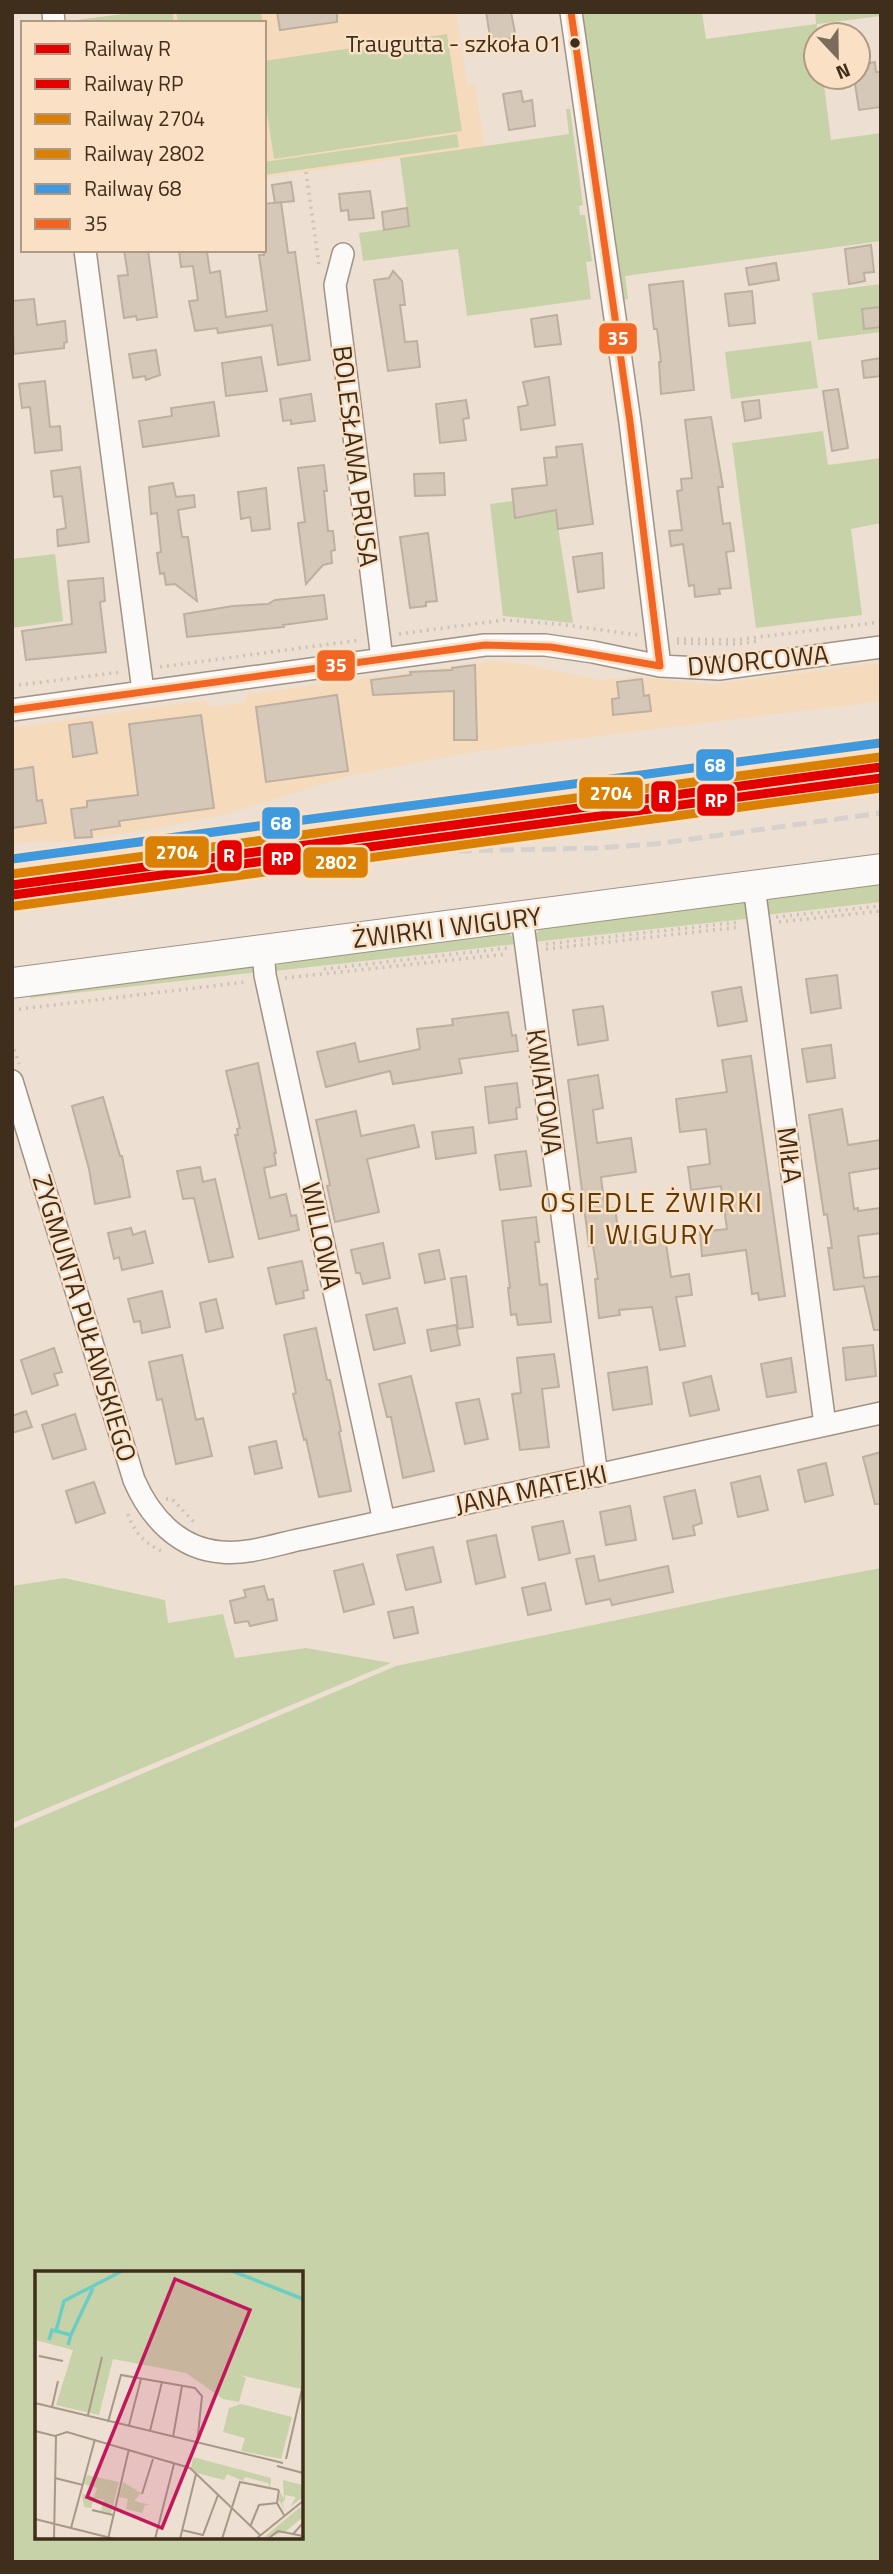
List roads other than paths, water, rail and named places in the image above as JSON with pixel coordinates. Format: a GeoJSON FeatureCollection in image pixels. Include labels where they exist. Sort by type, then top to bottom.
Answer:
{"type":"FeatureCollection","features":[{"type":"Feature","properties":{"kind":"main road","name":"ŻWIRKI I WIGURY"},"geometry":{"type":"LineString","coordinates":[[12,983],[265,969],[522,917],[881,870]]}},
{"type":"Feature","properties":{"kind":"street"},"geometry":{"type":"LineString","coordinates":[[571,12],[630,422],[660,666]]}},
{"type":"Feature","properties":{"kind":"street"},"geometry":{"type":"LineString","coordinates":[[85,252],[143,691]]}},
{"type":"Feature","properties":{"kind":"street","name":"BOLESŁAWA PRUSA"},"geometry":{"type":"LineString","coordinates":[[343,254],[335,285],[382,660]]}},
{"type":"Feature","properties":{"kind":"street","name":"DWORCOWA"},"geometry":{"type":"LineString","coordinates":[[12,710],[485,645],[514,644],[593,652],[660,666],[719,669],[881,647]]}},
{"type":"Feature","properties":{"kind":"street","name":"MIŁA"},"geometry":{"type":"LineString","coordinates":[[754,886],[825,1425]]}},
{"type":"Feature","properties":{"kind":"street","name":"KWIATOWA"},"geometry":{"type":"LineString","coordinates":[[522,917],[597,1476]]}},
{"type":"Feature","properties":{"kind":"street","name":"WILLOWA"},"geometry":{"type":"LineString","coordinates":[[265,969],[384,1521]]}},
{"type":"Feature","properties":{"kind":"street","name":"ZYGMUNTA PUŁAWSKIEGO"},"geometry":{"type":"LineString","coordinates":[[16,1074],[134,1480],[142,1499],[155,1518],[189,1531]]}},
{"type":"Feature","properties":{"kind":"street","name":"JANA MATEJKI"},"geometry":{"type":"LineString","coordinates":[[189,1531],[208,1550],[239,1552],[881,1413]]}},
{"type":"Feature","properties":{"kind":"railway"},"geometry":{"type":"LineString","coordinates":[[12,900],[881,782]]}},
{"type":"Feature","properties":{"kind":"railway"},"geometry":{"type":"LineString","coordinates":[[458,851],[655,844],[881,813]]}},
{"type":"Feature","properties":{"kind":"rail line","name":"68"},"geometry":{"type":"LineString","coordinates":[[12,859],[880,743]]}},
{"type":"Feature","properties":{"kind":"rail line","name":"2704"},"geometry":{"type":"LineString","coordinates":[[12,874],[880,757]]}},
{"type":"Feature","properties":{"kind":"rail line","name":"R"},"geometry":{"type":"LineString","coordinates":[[12,885],[881,767]]}},
{"type":"Feature","properties":{"kind":"rail line","name":"RP"},"geometry":{"type":"LineString","coordinates":[[13,895],[881,778]]}},
{"type":"Feature","properties":{"kind":"rail line","name":"2802"},"geometry":{"type":"LineString","coordinates":[[15,906],[881,788]]}},
{"type":"Feature","properties":{"kind":"place","name":"Traugutta - szkoła 01"},"geometry":{"type":"Point","coordinates":[575,43]}},
{"type":"Feature","properties":{"kind":"district","name":"OSIEDLE ŻWIRKI I WIGURY"},"geometry":{"type":"Point","coordinates":[652,1217]}}]}
